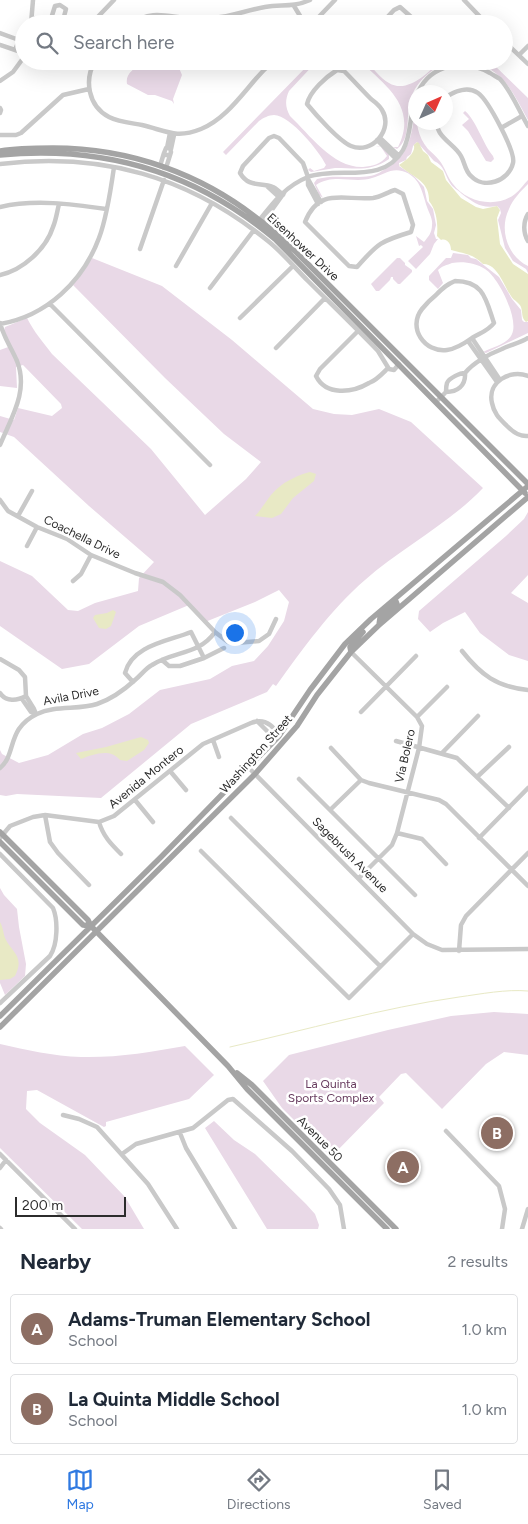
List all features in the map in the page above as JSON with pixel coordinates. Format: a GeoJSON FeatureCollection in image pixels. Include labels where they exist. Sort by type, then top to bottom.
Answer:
{"type":"FeatureCollection","features":[{"type":"Feature","properties":{"kind":"main road","name":"Eisenhower Drive"},"geometry":{"type":"LineString","coordinates":[[0,151],[35,148],[73,148],[128,155],[182,173],[223,195],[287,251],[436,402],[526,487]]}},
{"type":"Feature","properties":{"kind":"main road","name":"Eisenhower Drive"},"geometry":{"type":"LineString","coordinates":[[0,155],[67,154],[95,156],[159,171],[219,199],[297,253],[444,395],[526,487],[528,496]]}},
{"type":"Feature","properties":{"kind":"main road","name":"Washington Street"},"geometry":{"type":"LineString","coordinates":[[0,1016],[279,736],[345,644],[526,487]]}},
{"type":"Feature","properties":{"kind":"main road","name":"Washington Street"},"geometry":{"type":"LineString","coordinates":[[0,1027],[255,774],[297,726],[317,695],[351,652],[379,625],[528,496]]}},
{"type":"Feature","properties":{"kind":"main road"},"geometry":{"type":"LineString","coordinates":[[379,625],[380,618],[397,604],[395,599]]}},
{"type":"Feature","properties":{"kind":"main road"},"geometry":{"type":"LineString","coordinates":[[351,652],[349,648],[364,631],[364,626]]}},
{"type":"Feature","properties":{"kind":"main road","name":"Avenue 50"},"geometry":{"type":"LineString","coordinates":[[1,837],[88,920],[91,926],[228,1066],[247,1090],[386,1229]]}},
{"type":"Feature","properties":{"kind":"main road","name":"Avenue 50"},"geometry":{"type":"LineString","coordinates":[[228,1066],[252,1085],[396,1229]]}},
{"type":"Feature","properties":{"kind":"street"},"geometry":{"type":"LineString","coordinates":[[32,15],[33,0]]}},
{"type":"Feature","properties":{"kind":"street"},"geometry":{"type":"LineString","coordinates":[[100,15],[114,0]]}},
{"type":"Feature","properties":{"kind":"street"},"geometry":{"type":"LineString","coordinates":[[231,15],[268,6],[294,6],[310,0]]}},
{"type":"Feature","properties":{"kind":"street"},"geometry":{"type":"LineString","coordinates":[[321,15],[335,0]]}},
{"type":"Feature","properties":{"kind":"street"},"geometry":{"type":"LineString","coordinates":[[464,0],[478,15]]}},
{"type":"Feature","properties":{"kind":"street"},"geometry":{"type":"LineString","coordinates":[[52,15],[55,6],[60,5],[66,10],[65,15]]}},
{"type":"Feature","properties":{"kind":"street"},"geometry":{"type":"LineString","coordinates":[[294,6],[300,15]]}},
{"type":"Feature","properties":{"kind":"street"},"geometry":{"type":"LineString","coordinates":[[389,15],[400,6],[410,15]]}},
{"type":"Feature","properties":{"kind":"street"},"geometry":{"type":"LineString","coordinates":[[0,33],[15,39]]}},
{"type":"Feature","properties":{"kind":"street"},"geometry":{"type":"LineString","coordinates":[[0,46],[15,50]]}},
{"type":"Feature","properties":{"kind":"street"},"geometry":{"type":"LineString","coordinates":[[519,55],[528,46]]}},
{"type":"Feature","properties":{"kind":"street"},"geometry":{"type":"LineString","coordinates":[[513,49],[528,64]]}},
{"type":"Feature","properties":{"kind":"street"},"geometry":{"type":"LineString","coordinates":[[0,81],[15,69]]}},
{"type":"Feature","properties":{"kind":"street"},"geometry":{"type":"LineString","coordinates":[[92,70],[89,78],[89,89],[94,104],[109,117],[172,134],[188,133],[215,122],[264,70]]}},
{"type":"Feature","properties":{"kind":"street"},"geometry":{"type":"LineString","coordinates":[[337,70],[344,71],[383,110],[385,125],[378,139],[371,145],[363,148],[345,143],[306,104],[308,98],[331,74],[337,70]]}},
{"type":"Feature","properties":{"kind":"street"},"geometry":{"type":"LineString","coordinates":[[422,85],[440,70]]}},
{"type":"Feature","properties":{"kind":"street"},"geometry":{"type":"LineString","coordinates":[[486,70],[499,78],[528,126]]}},
{"type":"Feature","properties":{"kind":"street"},"geometry":{"type":"LineString","coordinates":[[0,135],[16,135],[21,133],[63,96],[89,89]]}},
{"type":"Feature","properties":{"kind":"street"},"geometry":{"type":"LineString","coordinates":[[439,130],[440,134],[461,157],[465,169],[471,177],[479,182],[495,182],[509,174],[514,162],[510,145],[486,102],[477,92],[464,89],[453,94]]}},
{"type":"Feature","properties":{"kind":"street"},"geometry":{"type":"LineString","coordinates":[[0,108],[0,113]]}},
{"type":"Feature","properties":{"kind":"street"},"geometry":{"type":"LineString","coordinates":[[501,128],[522,116]]}},
{"type":"Feature","properties":{"kind":"street"},"geometry":{"type":"LineString","coordinates":[[210,288],[281,195],[295,183],[322,173],[371,172],[387,166],[402,150],[409,130]]}},
{"type":"Feature","properties":{"kind":"street"},"geometry":{"type":"LineString","coordinates":[[163,167],[172,152],[169,148],[172,134]]}},
{"type":"Feature","properties":{"kind":"street"},"geometry":{"type":"LineString","coordinates":[[281,195],[267,186],[244,180],[240,173],[242,166],[269,138],[274,136],[279,138],[303,163],[319,203]]}},
{"type":"Feature","properties":{"kind":"street"},"geometry":{"type":"LineString","coordinates":[[378,139],[397,156]]}},
{"type":"Feature","properties":{"kind":"street"},"geometry":{"type":"LineString","coordinates":[[163,167],[164,149],[169,148]]}},
{"type":"Feature","properties":{"kind":"street"},"geometry":{"type":"LineString","coordinates":[[164,153],[166,156],[169,155]]}},
{"type":"Feature","properties":{"kind":"street","name":"Eisenhower Drive"},"geometry":{"type":"LineString","coordinates":[[0,164],[54,160],[114,167],[164,180],[259,225],[270,242],[378,350],[388,368]]}},
{"type":"Feature","properties":{"kind":"street"},"geometry":{"type":"LineString","coordinates":[[133,164],[141,163],[163,167]]}},
{"type":"Feature","properties":{"kind":"street"},"geometry":{"type":"LineString","coordinates":[[0,446],[20,399],[22,380],[17,361],[4,337],[0,323],[31,315],[50,304],[68,288],[81,272],[92,255],[100,236],[114,167]]}},
{"type":"Feature","properties":{"kind":"street"},"geometry":{"type":"LineString","coordinates":[[140,249],[164,180]]}},
{"type":"Feature","properties":{"kind":"street"},"geometry":{"type":"LineString","coordinates":[[395,190],[403,194],[413,225],[410,232],[385,240],[375,246],[357,266],[349,266],[305,222],[308,215],[319,203],[336,196],[375,198],[395,190]]}},
{"type":"Feature","properties":{"kind":"street"},"geometry":{"type":"LineString","coordinates":[[0,207],[39,203],[106,209]]}},
{"type":"Feature","properties":{"kind":"street"},"geometry":{"type":"LineString","coordinates":[[176,266],[212,203]]}},
{"type":"Feature","properties":{"kind":"street"},"geometry":{"type":"LineString","coordinates":[[0,275],[17,269],[32,258],[44,244],[53,228],[59,204]]}},
{"type":"Feature","properties":{"kind":"street"},"geometry":{"type":"LineString","coordinates":[[528,214],[524,228],[528,241]]}},
{"type":"Feature","properties":{"kind":"street"},"geometry":{"type":"LineString","coordinates":[[240,318],[293,266]]}},
{"type":"Feature","properties":{"kind":"street"},"geometry":{"type":"LineString","coordinates":[[455,282],[470,283],[478,287],[484,296],[494,323],[489,329],[470,339],[450,350],[440,351],[424,343],[418,332],[416,325],[421,309],[448,284],[455,282]]}},
{"type":"Feature","properties":{"kind":"street"},"geometry":{"type":"LineString","coordinates":[[276,348],[325,298]]}},
{"type":"Feature","properties":{"kind":"street"},"geometry":{"type":"LineString","coordinates":[[50,304],[210,465]]}},
{"type":"Feature","properties":{"kind":"street"},"geometry":{"type":"LineString","coordinates":[[358,331],[320,369],[316,376],[320,384],[328,390],[358,388],[375,380],[388,368],[394,370],[399,364]]}},
{"type":"Feature","properties":{"kind":"street"},"geometry":{"type":"LineString","coordinates":[[436,402],[444,395],[457,391],[469,368],[502,349],[528,338]]}},
{"type":"Feature","properties":{"kind":"street"},"geometry":{"type":"LineString","coordinates":[[470,339],[498,381]]}},
{"type":"Feature","properties":{"kind":"street"},"geometry":{"type":"LineString","coordinates":[[444,395],[448,381],[460,373],[466,373]]}},
{"type":"Feature","properties":{"kind":"street"},"geometry":{"type":"LineString","coordinates":[[528,376],[521,373],[508,375],[498,381],[493,390],[491,402],[496,415],[512,432],[524,437],[528,436]]}},
{"type":"Feature","properties":{"kind":"street"},"geometry":{"type":"LineString","coordinates":[[455,377],[462,384]]}},
{"type":"Feature","properties":{"kind":"street"},"geometry":{"type":"LineString","coordinates":[[18,516],[32,490]]}},
{"type":"Feature","properties":{"kind":"street","name":"Coachella Drive"},"geometry":{"type":"LineString","coordinates":[[0,500],[8,511],[37,527],[67,539],[91,556],[163,582],[180,595],[215,632],[228,642],[260,641],[269,634],[276,619]]}},
{"type":"Feature","properties":{"kind":"street"},"geometry":{"type":"LineString","coordinates":[[27,546],[37,527]]}},
{"type":"Feature","properties":{"kind":"street"},"geometry":{"type":"LineString","coordinates":[[73,581],[81,574],[91,556]]}},
{"type":"Feature","properties":{"kind":"street"},"geometry":{"type":"LineString","coordinates":[[133,682],[125,673],[126,666],[136,655],[148,647],[191,632],[200,646],[204,658]]}},
{"type":"Feature","properties":{"kind":"street","name":"Avila Drive"},"geometry":{"type":"LineString","coordinates":[[0,768],[8,760],[15,734],[22,725],[36,714],[95,704],[116,696],[151,665],[200,646],[208,641],[215,632]]}},
{"type":"Feature","properties":{"kind":"street"},"geometry":{"type":"LineString","coordinates":[[162,660],[169,666],[180,666],[204,658],[224,648]]}},
{"type":"Feature","properties":{"kind":"street"},"geometry":{"type":"LineString","coordinates":[[462,651],[482,673],[497,683],[510,688],[528,690]]}},
{"type":"Feature","properties":{"kind":"street","name":"Via Bolero"},"geometry":{"type":"LineString","coordinates":[[351,652],[417,718],[422,726],[419,748],[398,833],[392,845],[359,878]]}},
{"type":"Feature","properties":{"kind":"street"},"geometry":{"type":"LineString","coordinates":[[361,712],[416,656]]}},
{"type":"Feature","properties":{"kind":"street"},"geometry":{"type":"LineString","coordinates":[[0,658],[19,670],[25,677],[24,697],[34,708],[36,714]]}},
{"type":"Feature","properties":{"kind":"street"},"geometry":{"type":"LineString","coordinates":[[417,718],[447,687]]}},
{"type":"Feature","properties":{"kind":"street"},"geometry":{"type":"LineString","coordinates":[[0,693],[2,697],[11,700],[24,697]]}},
{"type":"Feature","properties":{"kind":"street"},"geometry":{"type":"LineString","coordinates":[[442,753],[478,716]]}},
{"type":"Feature","properties":{"kind":"street","name":"Avenida Montero"},"geometry":{"type":"LineString","coordinates":[[99,822],[114,816],[195,750],[212,740],[257,721],[269,733],[279,736]]}},
{"type":"Feature","properties":{"kind":"street"},"geometry":{"type":"LineString","coordinates":[[212,740],[219,758]]}},
{"type":"Feature","properties":{"kind":"street"},"geometry":{"type":"LineString","coordinates":[[396,742],[457,758],[508,808]]}},
{"type":"Feature","properties":{"kind":"street"},"geometry":{"type":"LineString","coordinates":[[477,778],[509,747]]}},
{"type":"Feature","properties":{"kind":"street"},"geometry":{"type":"LineString","coordinates":[[331,748],[361,780],[369,784],[439,800],[446,804],[528,886]]}},
{"type":"Feature","properties":{"kind":"street","name":"Sagebrush Avenue"},"geometry":{"type":"LineString","coordinates":[[249,768],[413,934],[427,944],[442,950],[459,951]]}},
{"type":"Feature","properties":{"kind":"street"},"geometry":{"type":"LineString","coordinates":[[170,771],[186,790]]}},
{"type":"Feature","properties":{"kind":"street"},"geometry":{"type":"LineString","coordinates":[[298,779],[415,895]]}},
{"type":"Feature","properties":{"kind":"street"},"geometry":{"type":"LineString","coordinates":[[330,810],[361,780]]}},
{"type":"Feature","properties":{"kind":"street"},"geometry":{"type":"LineString","coordinates":[[479,838],[528,788]]}},
{"type":"Feature","properties":{"kind":"street"},"geometry":{"type":"LineString","coordinates":[[135,800],[153,822]]}},
{"type":"Feature","properties":{"kind":"street"},"geometry":{"type":"LineString","coordinates":[[45,815],[50,842],[89,885]]}},
{"type":"Feature","properties":{"kind":"street"},"geometry":{"type":"LineString","coordinates":[[1,837],[10,826],[28,818],[45,815],[99,822],[109,843],[121,854]]}},
{"type":"Feature","properties":{"kind":"street"},"geometry":{"type":"LineString","coordinates":[[231,818],[380,966]]}},
{"type":"Feature","properties":{"kind":"street"},"geometry":{"type":"LineString","coordinates":[[398,833],[422,840],[446,864]]}},
{"type":"Feature","properties":{"kind":"street"},"geometry":{"type":"LineString","coordinates":[[201,851],[348,998],[413,934]]}},
{"type":"Feature","properties":{"kind":"street"},"geometry":{"type":"LineString","coordinates":[[528,853],[466,916],[460,931],[459,951],[528,949]]}},
{"type":"Feature","properties":{"kind":"street"},"geometry":{"type":"LineString","coordinates":[[0,854],[53,908],[56,915],[54,950],[0,1003]]}},
{"type":"Feature","properties":{"kind":"street"},"geometry":{"type":"LineString","coordinates":[[122,1154],[136,1144],[180,1133],[198,1125],[231,1099],[236,1100],[292,1150],[329,1188],[340,1205],[344,1229]]}},
{"type":"Feature","properties":{"kind":"street"},"geometry":{"type":"LineString","coordinates":[[63,1115],[79,1119],[97,1127],[148,1184],[177,1229]]}},
{"type":"Feature","properties":{"kind":"street"},"geometry":{"type":"LineString","coordinates":[[446,1131],[499,1186],[505,1209],[502,1229]]}},
{"type":"Feature","properties":{"kind":"street"},"geometry":{"type":"LineString","coordinates":[[180,1133],[186,1148],[235,1229]]}},
{"type":"Feature","properties":{"kind":"street"},"geometry":{"type":"LineString","coordinates":[[0,1154],[74,1229]]}},
{"type":"Feature","properties":{"kind":"street"},"geometry":{"type":"LineString","coordinates":[[0,1168],[6,1160]]}},
{"type":"Feature","properties":{"kind":"street"},"geometry":{"type":"LineString","coordinates":[[522,1229],[528,1209]]}},
{"type":"Feature","properties":{"kind":"green space"},"geometry":{"type":"Polygon","coordinates":[[[133,70],[180,70],[182,75],[173,99],[174,104],[172,101],[155,95],[148,95],[127,84],[129,74],[133,70]]]}},
{"type":"Feature","properties":{"kind":"green space"},"geometry":{"type":"Polygon","coordinates":[[[303,70],[309,70],[289,91],[286,103],[290,116],[323,149],[342,162],[352,166],[363,167],[376,164],[387,156],[381,147],[376,146],[382,147],[389,154],[389,159],[369,168],[335,168],[311,172],[308,170],[310,168],[314,171],[324,168],[326,165],[304,135],[288,121],[274,115],[259,121],[226,155],[223,152],[303,70]]]}},
{"type":"Feature","properties":{"kind":"green space"},"geometry":{"type":"Polygon","coordinates":[[[370,70],[374,70],[389,83],[403,86],[417,81],[433,70],[418,85],[408,85],[408,114],[405,139],[397,149],[393,147],[398,147],[403,133],[404,120],[402,109],[389,89],[370,70]]]}},
{"type":"Feature","properties":{"kind":"green space"},"geometry":{"type":"Polygon","coordinates":[[[491,70],[499,70],[528,98],[528,120],[507,84],[491,70]]]}},
{"type":"Feature","properties":{"kind":"green space"},"geometry":{"type":"Polygon","coordinates":[[[465,111],[473,120],[493,156],[494,159],[491,162],[486,161],[468,131],[462,125],[469,119],[463,113],[465,111]]]}},
{"type":"Feature","properties":{"kind":"green space"},"geometry":{"type":"Polygon","coordinates":[[[412,130],[418,130],[424,144],[437,157],[453,184],[473,199],[490,202],[507,199],[515,194],[528,180],[528,184],[517,195],[511,205],[506,217],[505,233],[510,249],[521,262],[528,266],[528,273],[526,269],[513,261],[505,248],[498,220],[501,213],[500,209],[497,206],[487,207],[478,204],[454,188],[442,168],[417,142],[413,146],[411,154],[406,160],[399,163],[399,166],[414,176],[424,187],[427,201],[433,209],[436,225],[434,233],[436,239],[438,239],[430,254],[416,269],[408,261],[423,247],[419,246],[416,236],[424,242],[431,233],[432,223],[422,190],[417,181],[408,173],[394,170],[365,180],[330,180],[316,185],[323,198],[319,195],[314,183],[317,179],[364,177],[382,171],[401,156],[406,149],[412,130]]]}},
{"type":"Feature","properties":{"kind":"green space"},"geometry":{"type":"Polygon","coordinates":[[[453,253],[468,255],[476,259],[499,277],[521,310],[522,320],[528,322],[528,333],[486,353],[483,352],[503,343],[512,334],[513,319],[510,309],[496,281],[485,269],[474,264],[456,262],[438,270],[443,283],[438,289],[429,280],[429,276],[446,258],[451,258],[453,253]]]}},
{"type":"Feature","properties":{"kind":"green space"},"geometry":{"type":"Polygon","coordinates":[[[92,258],[162,286],[232,340],[313,409],[334,414],[352,415],[379,409],[411,422],[483,488],[456,513],[379,568],[352,591],[318,630],[276,686],[273,684],[267,692],[191,724],[101,798],[17,794],[6,796],[0,795],[0,750],[2,754],[19,763],[48,755],[83,734],[102,728],[129,714],[160,690],[210,679],[232,666],[254,661],[268,646],[284,621],[289,602],[279,590],[205,622],[189,605],[139,626],[89,664],[62,669],[0,626],[0,561],[32,576],[68,610],[78,611],[95,603],[138,591],[139,578],[154,562],[89,506],[14,437],[0,432],[0,416],[14,420],[18,408],[52,416],[62,408],[61,404],[23,365],[16,367],[17,388],[0,386],[0,350],[11,346],[4,331],[5,327],[27,318],[52,354],[151,449],[205,515],[246,479],[261,462],[224,434],[165,378],[73,285],[92,258]]]}},
{"type":"Feature","properties":{"kind":"green space"},"geometry":{"type":"Polygon","coordinates":[[[397,258],[400,258],[412,272],[400,284],[391,277],[379,291],[376,291],[371,284],[397,258]]]}},
{"type":"Feature","properties":{"kind":"green space"},"geometry":{"type":"Polygon","coordinates":[[[528,512],[528,575],[511,593],[528,603],[528,661],[509,655],[480,633],[465,612],[430,632],[418,619],[419,611],[506,536],[524,519],[528,512]]]}},
{"type":"Feature","properties":{"kind":"green space"},"geometry":{"type":"Polygon","coordinates":[[[0,888],[17,909],[26,964],[25,976],[5,995],[0,983],[0,888]]]}},
{"type":"Feature","properties":{"kind":"green space","name":"La Quinta Sports Complex"},"geometry":{"type":"Polygon","coordinates":[[[494,1012],[528,1014],[528,1055],[504,1052],[486,1064],[442,1109],[406,1073],[401,1074],[379,1097],[384,1103],[331,1157],[282,1108],[263,1081],[289,1055],[451,1016],[494,1012]]]}},
{"type":"Feature","properties":{"kind":"green space"},"geometry":{"type":"Polygon","coordinates":[[[0,1044],[50,1054],[81,1057],[120,1056],[185,1046],[214,1075],[189,1099],[106,1122],[104,1127],[37,1090],[27,1091],[26,1109],[40,1123],[85,1155],[125,1197],[144,1229],[82,1229],[0,1148],[0,1044]]]}},
{"type":"Feature","properties":{"kind":"green space"},"geometry":{"type":"Polygon","coordinates":[[[214,1121],[234,1140],[255,1154],[306,1204],[315,1214],[319,1225],[318,1229],[267,1229],[205,1128],[214,1121]]]}},
{"type":"Feature","properties":{"kind":"shaded area"},"geometry":{"type":"Polygon","coordinates":[[[417,142],[428,155],[431,162],[443,171],[446,180],[461,198],[476,207],[483,209],[497,206],[500,210],[497,218],[500,244],[513,264],[528,274],[528,321],[524,320],[520,305],[512,298],[500,276],[492,267],[483,264],[471,256],[451,250],[448,242],[441,240],[437,236],[434,209],[429,201],[426,188],[419,180],[399,165],[410,156],[417,142]]]}},
{"type":"Feature","properties":{"kind":"shaded area"},"geometry":{"type":"Polygon","coordinates":[[[310,472],[316,474],[314,481],[293,498],[281,514],[272,518],[255,516],[281,485],[310,472]]]}},
{"type":"Feature","properties":{"kind":"shaded area"},"geometry":{"type":"Polygon","coordinates":[[[113,610],[116,612],[111,626],[106,629],[99,628],[93,618],[95,615],[113,610]]]}},
{"type":"Feature","properties":{"kind":"shaded area"},"geometry":{"type":"Polygon","coordinates":[[[141,737],[148,740],[149,743],[144,750],[127,761],[120,760],[116,756],[107,753],[81,759],[76,753],[106,747],[141,737]]]}},
{"type":"Feature","properties":{"kind":"shaded area"},"geometry":{"type":"Polygon","coordinates":[[[0,922],[5,938],[16,955],[19,964],[15,976],[10,979],[0,980],[0,922]]]}},
{"type":"Feature","properties":{"kind":"waterway"},"geometry":{"type":"LineString","coordinates":[[230,1047],[373,1013],[430,1002],[494,992],[528,991]]}},
{"type":"Feature","properties":{"kind":"place","name":"La Quinta Middle School"},"geometry":{"type":"Point","coordinates":[497,1133]}},
{"type":"Feature","properties":{"kind":"place","name":"Adams-Truman Elementary School"},"geometry":{"type":"Point","coordinates":[403,1167]}}]}
